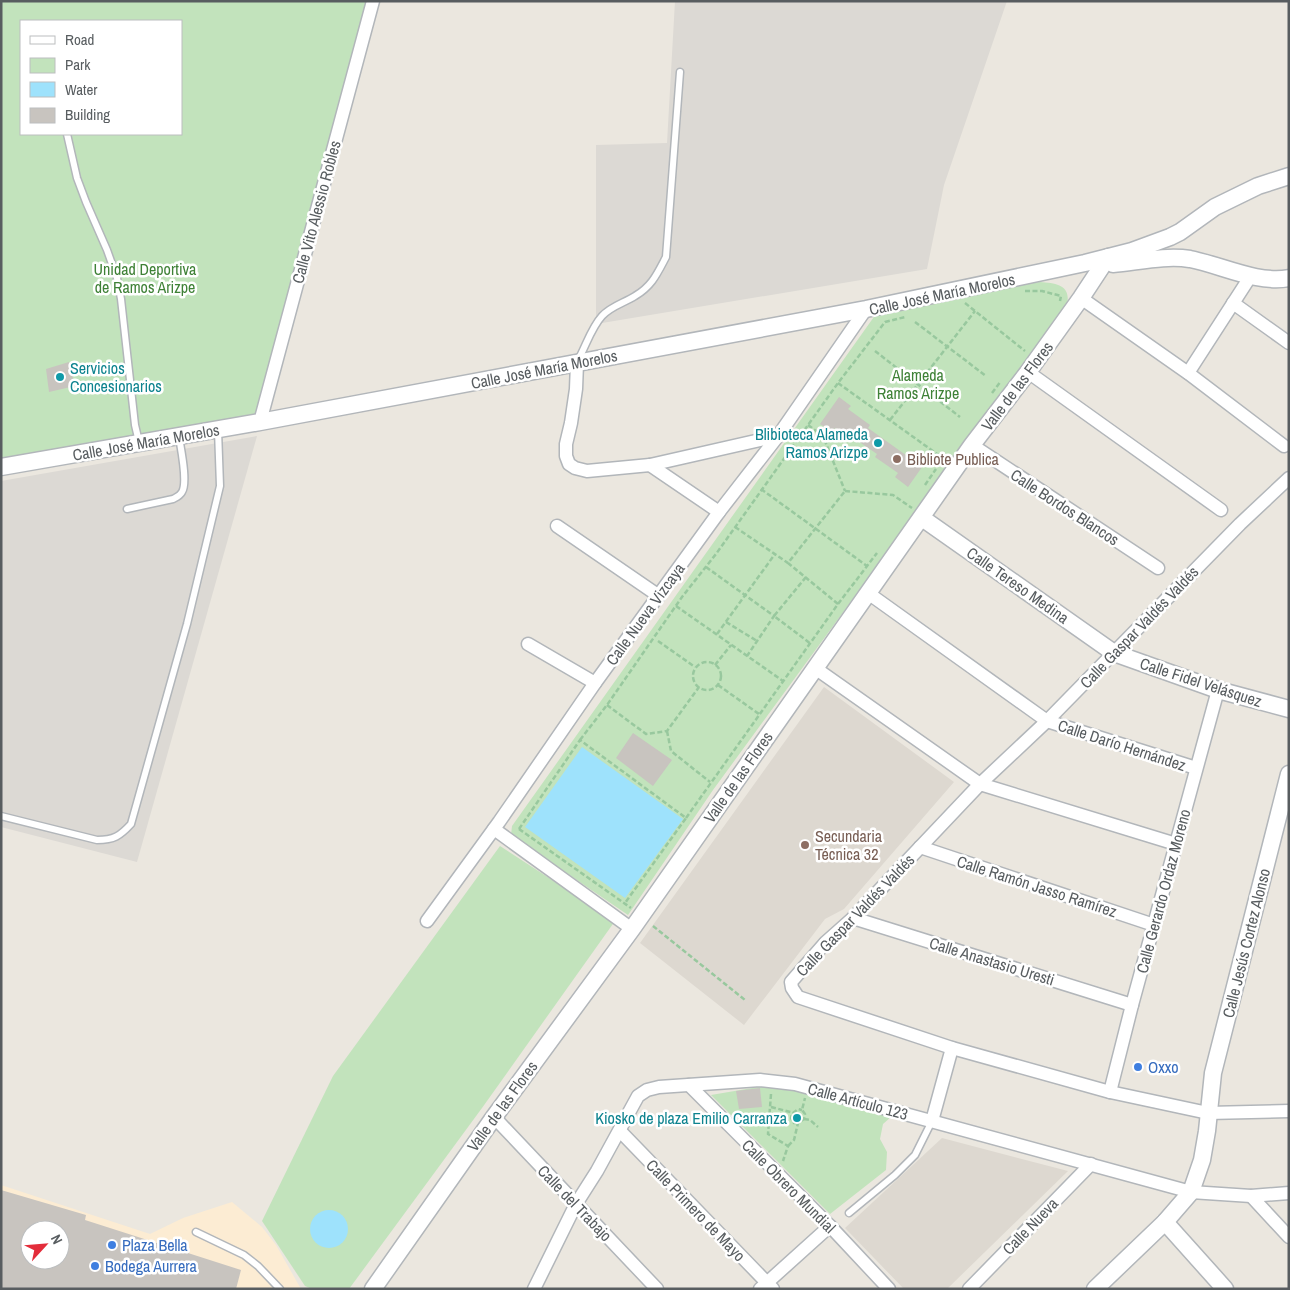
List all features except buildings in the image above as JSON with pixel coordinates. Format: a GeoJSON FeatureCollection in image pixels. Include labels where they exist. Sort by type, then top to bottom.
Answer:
{"type":"FeatureCollection","features":[{"type":"Feature","properties":{"kind":"street","name":"Calle Vito Alessio Robles"},"geometry":{"type":"LineString","coordinates":[[260,422],[373,1]]}},
{"type":"Feature","properties":{"kind":"street","name":"Calle José María Morelos"},"geometry":{"type":"LineString","coordinates":[[1106,261],[1170,237],[1215,207],[1258,186],[1289,176]]}},
{"type":"Feature","properties":{"kind":"street","name":"Calle José María Morelos"},"geometry":{"type":"LineString","coordinates":[[1,467],[260,422],[577,363],[866,309],[1106,261],[1189,259],[1250,277],[1289,278]]}},
{"type":"Feature","properties":{"kind":"street","name":"Valle de las Flores"},"geometry":{"type":"LineString","coordinates":[[373,1289],[494,1117],[636,922],[868,593],[918,513],[1028,372],[1106,261]]}},
{"type":"Feature","properties":{"kind":"street"},"geometry":{"type":"LineString","coordinates":[[1188,373],[1250,277]]}},
{"type":"Feature","properties":{"kind":"street"},"geometry":{"type":"LineString","coordinates":[[1081,298],[1188,373],[1284,446]]}},
{"type":"Feature","properties":{"kind":"street"},"geometry":{"type":"LineString","coordinates":[[1233,303],[1289,343]]}},
{"type":"Feature","properties":{"kind":"street","name":"Calle Nueva Vizcaya"},"geometry":{"type":"LineString","coordinates":[[427,921],[494,829],[595,683],[719,512],[778,436],[866,309]]}},
{"type":"Feature","properties":{"kind":"street"},"geometry":{"type":"LineString","coordinates":[[577,363],[572,423],[566,444],[566,456],[569,464],[575,468],[587,471],[650,465],[778,436]]}},
{"type":"Feature","properties":{"kind":"street"},"geometry":{"type":"LineString","coordinates":[[1028,372],[1221,510]]}},
{"type":"Feature","properties":{"kind":"street","name":"Calle Bordos Blancos"},"geometry":{"type":"LineString","coordinates":[[972,445],[1158,568]]}},
{"type":"Feature","properties":{"kind":"street"},"geometry":{"type":"LineString","coordinates":[[650,465],[719,512]]}},
{"type":"Feature","properties":{"kind":"street","name":"Calle Gaspar Valdés Valdés"},"geometry":{"type":"LineString","coordinates":[[1289,478],[1240,524],[1048,721],[980,784],[853,918],[826,942],[791,982],[792,988],[798,997],[952,1048],[1110,1092],[1208,1112],[1289,1111]]}},
{"type":"Feature","properties":{"kind":"street","name":"Calle Tereso Medina"},"geometry":{"type":"LineString","coordinates":[[918,513],[1114,653]]}},
{"type":"Feature","properties":{"kind":"street"},"geometry":{"type":"LineString","coordinates":[[557,526],[659,596]]}},
{"type":"Feature","properties":{"kind":"street","name":"Calle Darío Hernández"},"geometry":{"type":"LineString","coordinates":[[868,593],[1048,721],[1196,768]]}},
{"type":"Feature","properties":{"kind":"street"},"geometry":{"type":"LineString","coordinates":[[528,644],[595,683]]}},
{"type":"Feature","properties":{"kind":"street","name":"Calle Fidel Velásquez"},"geometry":{"type":"LineString","coordinates":[[1114,653],[1218,690],[1289,710]]}},
{"type":"Feature","properties":{"kind":"street"},"geometry":{"type":"LineString","coordinates":[[815,668],[980,784],[1176,844]]}},
{"type":"Feature","properties":{"kind":"street","name":"Calle Gerardo Ordaz Moreno"},"geometry":{"type":"LineString","coordinates":[[1110,1092],[1218,690]]}},
{"type":"Feature","properties":{"kind":"street","name":"Calle Jesús Cortez Alonso"},"geometry":{"type":"LineString","coordinates":[[1191,1192],[1202,1160],[1213,1073],[1289,774]]}},
{"type":"Feature","properties":{"kind":"street"},"geometry":{"type":"LineString","coordinates":[[494,829],[636,922]]}},
{"type":"Feature","properties":{"kind":"street","name":"Calle Ramón Jasso Ramírez"},"geometry":{"type":"LineString","coordinates":[[920,847],[1154,925]]}},
{"type":"Feature","properties":{"kind":"street","name":"Calle Anastasio Uresti"},"geometry":{"type":"LineString","coordinates":[[853,918],[1132,1005]]}},
{"type":"Feature","properties":{"kind":"street"},"geometry":{"type":"LineString","coordinates":[[932,1120],[952,1048]]}},
{"type":"Feature","properties":{"kind":"street","name":"Calle Artículo 123"},"geometry":{"type":"LineString","coordinates":[[536,1288],[576,1204],[620,1131],[638,1096],[658,1087],[760,1080],[795,1084],[1191,1192],[1252,1196],[1289,1193]]}},
{"type":"Feature","properties":{"kind":"street","name":"Calle Obrero Mundial"},"geometry":{"type":"LineString","coordinates":[[689,1085],[830,1226],[889,1289]]}},
{"type":"Feature","properties":{"kind":"street","name":"Calle del Trabajo"},"geometry":{"type":"LineString","coordinates":[[494,1117],[657,1289]]}},
{"type":"Feature","properties":{"kind":"street","name":"Calle Primero de Mayo"},"geometry":{"type":"LineString","coordinates":[[620,1131],[766,1287]]}},
{"type":"Feature","properties":{"kind":"street","name":"Calle Nueva"},"geometry":{"type":"LineString","coordinates":[[969,1289],[1091,1164]]}},
{"type":"Feature","properties":{"kind":"street"},"geometry":{"type":"LineString","coordinates":[[1103,1286],[1165,1222],[1191,1192]]}},
{"type":"Feature","properties":{"kind":"street"},"geometry":{"type":"LineString","coordinates":[[1252,1196],[1289,1236]]}},
{"type":"Feature","properties":{"kind":"street"},"geometry":{"type":"LineString","coordinates":[[1165,1222],[1225,1289]]}},
{"type":"Feature","properties":{"kind":"street"},"geometry":{"type":"LineString","coordinates":[[766,1287],[830,1226]]}},
{"type":"Feature","properties":{"kind":"lane"},"geometry":{"type":"LineString","coordinates":[[577,363],[602,315],[635,297],[653,282],[666,258],[680,72]]}},
{"type":"Feature","properties":{"kind":"lane"},"geometry":{"type":"LineString","coordinates":[[67,135],[83,194],[117,278],[135,425],[139,443]]}},
{"type":"Feature","properties":{"kind":"lane"},"geometry":{"type":"LineString","coordinates":[[1,816],[97,840],[110,840],[122,834],[131,824],[187,624],[220,486],[218,429]]}},
{"type":"Feature","properties":{"kind":"lane"},"geometry":{"type":"LineString","coordinates":[[127,509],[173,499],[183,491],[184,481],[179,436]]}},
{"type":"Feature","properties":{"kind":"lane"},"geometry":{"type":"LineString","coordinates":[[849,1213],[896,1175],[915,1155],[932,1120]]}},
{"type":"Feature","properties":{"kind":"lane"},"geometry":{"type":"LineString","coordinates":[[196,1232],[244,1255],[258,1266],[280,1289]]}},
{"type":"Feature","properties":{"kind":"path"},"geometry":{"type":"LineString","coordinates":[[1022,291],[1042,291],[1061,296],[1059,308]]}},
{"type":"Feature","properties":{"kind":"path"},"geometry":{"type":"LineString","coordinates":[[960,303],[972,301]]}},
{"type":"Feature","properties":{"kind":"path"},"geometry":{"type":"LineString","coordinates":[[964,302],[1026,352]]}},
{"type":"Feature","properties":{"kind":"path"},"geometry":{"type":"LineString","coordinates":[[890,420],[975,311]]}},
{"type":"Feature","properties":{"kind":"path"},"geometry":{"type":"LineString","coordinates":[[745,1000],[636,922],[625,904],[518,828],[838,383],[885,322],[908,316]]}},
{"type":"Feature","properties":{"kind":"path"},"geometry":{"type":"LineString","coordinates":[[915,322],[986,376]]}},
{"type":"Feature","properties":{"kind":"path"},"geometry":{"type":"LineString","coordinates":[[875,352],[960,417]]}},
{"type":"Feature","properties":{"kind":"path"},"geometry":{"type":"LineString","coordinates":[[838,383],[944,459]]}},
{"type":"Feature","properties":{"kind":"path"},"geometry":{"type":"LineString","coordinates":[[808,425],[823,436],[845,491]]}},
{"type":"Feature","properties":{"kind":"path"},"geometry":{"type":"LineString","coordinates":[[761,489],[867,566]]}},
{"type":"Feature","properties":{"kind":"path"},"geometry":{"type":"LineString","coordinates":[[845,491],[893,495],[918,513]]}},
{"type":"Feature","properties":{"kind":"path"},"geometry":{"type":"LineString","coordinates":[[788,563],[845,491]]}},
{"type":"Feature","properties":{"kind":"path"},"geometry":{"type":"LineString","coordinates":[[735,527],[788,563],[838,604]]}},
{"type":"Feature","properties":{"kind":"path"},"geometry":{"type":"LineString","coordinates":[[717,634],[775,554]]}},
{"type":"Feature","properties":{"kind":"path"},"geometry":{"type":"LineString","coordinates":[[706,568],[746,595],[811,644]]}},
{"type":"Feature","properties":{"kind":"path"},"geometry":{"type":"LineString","coordinates":[[747,656],[774,616],[806,577]]}},
{"type":"Feature","properties":{"kind":"path"},"geometry":{"type":"LineString","coordinates":[[676,606],[783,682]]}},
{"type":"Feature","properties":{"kind":"path"},"geometry":{"type":"LineString","coordinates":[[726,622],[757,641]]}},
{"type":"Feature","properties":{"kind":"path"},"geometry":{"type":"LineString","coordinates":[[658,641],[696,668]]}},
{"type":"Feature","properties":{"kind":"path"},"geometry":{"type":"LineString","coordinates":[[715,664],[731,645]]}},
{"type":"Feature","properties":{"kind":"path"},"geometry":{"type":"LineString","coordinates":[[707,662],[715,664],[721,676],[718,685],[707,690],[698,688],[693,676],[696,668],[699,664],[707,662]]}},
{"type":"Feature","properties":{"kind":"path"},"geometry":{"type":"LineString","coordinates":[[625,904],[760,714],[718,685]]}},
{"type":"Feature","properties":{"kind":"path"},"geometry":{"type":"LineString","coordinates":[[698,688],[667,731],[670,751],[711,782]]}},
{"type":"Feature","properties":{"kind":"path"},"geometry":{"type":"LineString","coordinates":[[608,705],[646,734],[667,731]]}},
{"type":"Feature","properties":{"kind":"path"},"geometry":{"type":"LineString","coordinates":[[580,740],[686,818]]}},
{"type":"Feature","properties":{"kind":"path"},"geometry":{"type":"LineString","coordinates":[[804,1119],[805,1114],[802,1110],[808,1087]]}},
{"type":"Feature","properties":{"kind":"path"},"geometry":{"type":"LineString","coordinates":[[771,1092],[768,1134],[788,1146]]}},
{"type":"Feature","properties":{"kind":"path"},"geometry":{"type":"LineString","coordinates":[[770,1107],[794,1113]]}},
{"type":"Feature","properties":{"kind":"path"},"geometry":{"type":"LineString","coordinates":[[798,1123],[794,1122],[792,1118],[798,1109],[802,1110]]}},
{"type":"Feature","properties":{"kind":"path"},"geometry":{"type":"LineString","coordinates":[[780,1164],[785,1159],[788,1146],[794,1140],[798,1123],[804,1119],[810,1120],[818,1127]]}},
{"type":"Feature","properties":{"kind":"shaded area"},"geometry":{"type":"Polygon","coordinates":[[[675,1],[1007,1],[944,185],[927,269],[596,324],[596,145],[667,143],[675,1]]]}},
{"type":"Feature","properties":{"kind":"shaded area"},"geometry":{"type":"Polygon","coordinates":[[[257,436],[137,862],[1,827],[1,481],[257,436]]]}},
{"type":"Feature","properties":{"kind":"shaded area","name":"Secundaria Técnica 32"},"geometry":{"type":"Polygon","coordinates":[[[824,687],[954,782],[844,909],[825,919],[744,1025],[640,943],[824,687]]]}},
{"type":"Feature","properties":{"kind":"shaded area"},"geometry":{"type":"Polygon","coordinates":[[[942,1138],[1068,1171],[947,1289],[904,1289],[845,1228],[942,1138]]]}},
{"type":"Feature","properties":{"kind":"shaded area","name":"Plaza Bella"},"geometry":{"type":"Polygon","coordinates":[[[1,1185],[150,1234],[183,1218],[232,1202],[262,1227],[276,1245],[301,1289],[1,1289],[1,1185]]]}},
{"type":"Feature","properties":{"kind":"green space","name":"Unidad Deportiva de Ramos Arizpe"},"geometry":{"type":"Polygon","coordinates":[[[1,1],[368,1],[256,418],[1,458],[1,1]]]}},
{"type":"Feature","properties":{"kind":"green space","name":"Alameda Ramos Arizpe"},"geometry":{"type":"Polygon","coordinates":[[[1040,282],[1053,283],[1066,290],[1068,301],[1066,308],[713,790],[628,915],[511,835],[512,826],[876,314],[1040,282]]]}},
{"type":"Feature","properties":{"kind":"green space"},"geometry":{"type":"Polygon","coordinates":[[[500,846],[615,921],[482,1108],[349,1289],[312,1289],[305,1286],[262,1221],[333,1076],[500,846]]]}},
{"type":"Feature","properties":{"kind":"green space"},"geometry":{"type":"Polygon","coordinates":[[[782,1083],[891,1117],[883,1124],[880,1139],[887,1152],[886,1170],[830,1214],[711,1095],[782,1083]]]}},
{"type":"Feature","properties":{"kind":"water"},"geometry":{"type":"Polygon","coordinates":[[[582,747],[683,819],[625,898],[525,827],[582,747]]]}},
{"type":"Feature","properties":{"kind":"water"},"geometry":{"type":"Polygon","coordinates":[[[329,1210],[343,1215],[348,1229],[343,1243],[329,1248],[315,1243],[310,1229],[315,1215],[329,1210]]]}},
{"type":"Feature","properties":{"kind":"place","name":"Servicios Concesionarios"},"geometry":{"type":"Point","coordinates":[60,377]}},
{"type":"Feature","properties":{"kind":"place","name":"Blibioteca Alameda Ramos Arizpe"},"geometry":{"type":"Point","coordinates":[878,443]}},
{"type":"Feature","properties":{"kind":"place","name":"Bibliote Publica"},"geometry":{"type":"Point","coordinates":[897,459]}},
{"type":"Feature","properties":{"kind":"place","name":"Secundaria Técnica 32"},"geometry":{"type":"Point","coordinates":[805,845]}},
{"type":"Feature","properties":{"kind":"place","name":"Oxxo"},"geometry":{"type":"Point","coordinates":[1138,1067]}},
{"type":"Feature","properties":{"kind":"place","name":"Kiosko de plaza Emilio Carranza"},"geometry":{"type":"Point","coordinates":[797,1118]}},
{"type":"Feature","properties":{"kind":"place","name":"Plaza Bella"},"geometry":{"type":"Point","coordinates":[112,1245]}},
{"type":"Feature","properties":{"kind":"place","name":"Bodega Aurrera"},"geometry":{"type":"Point","coordinates":[95,1266]}}]}
